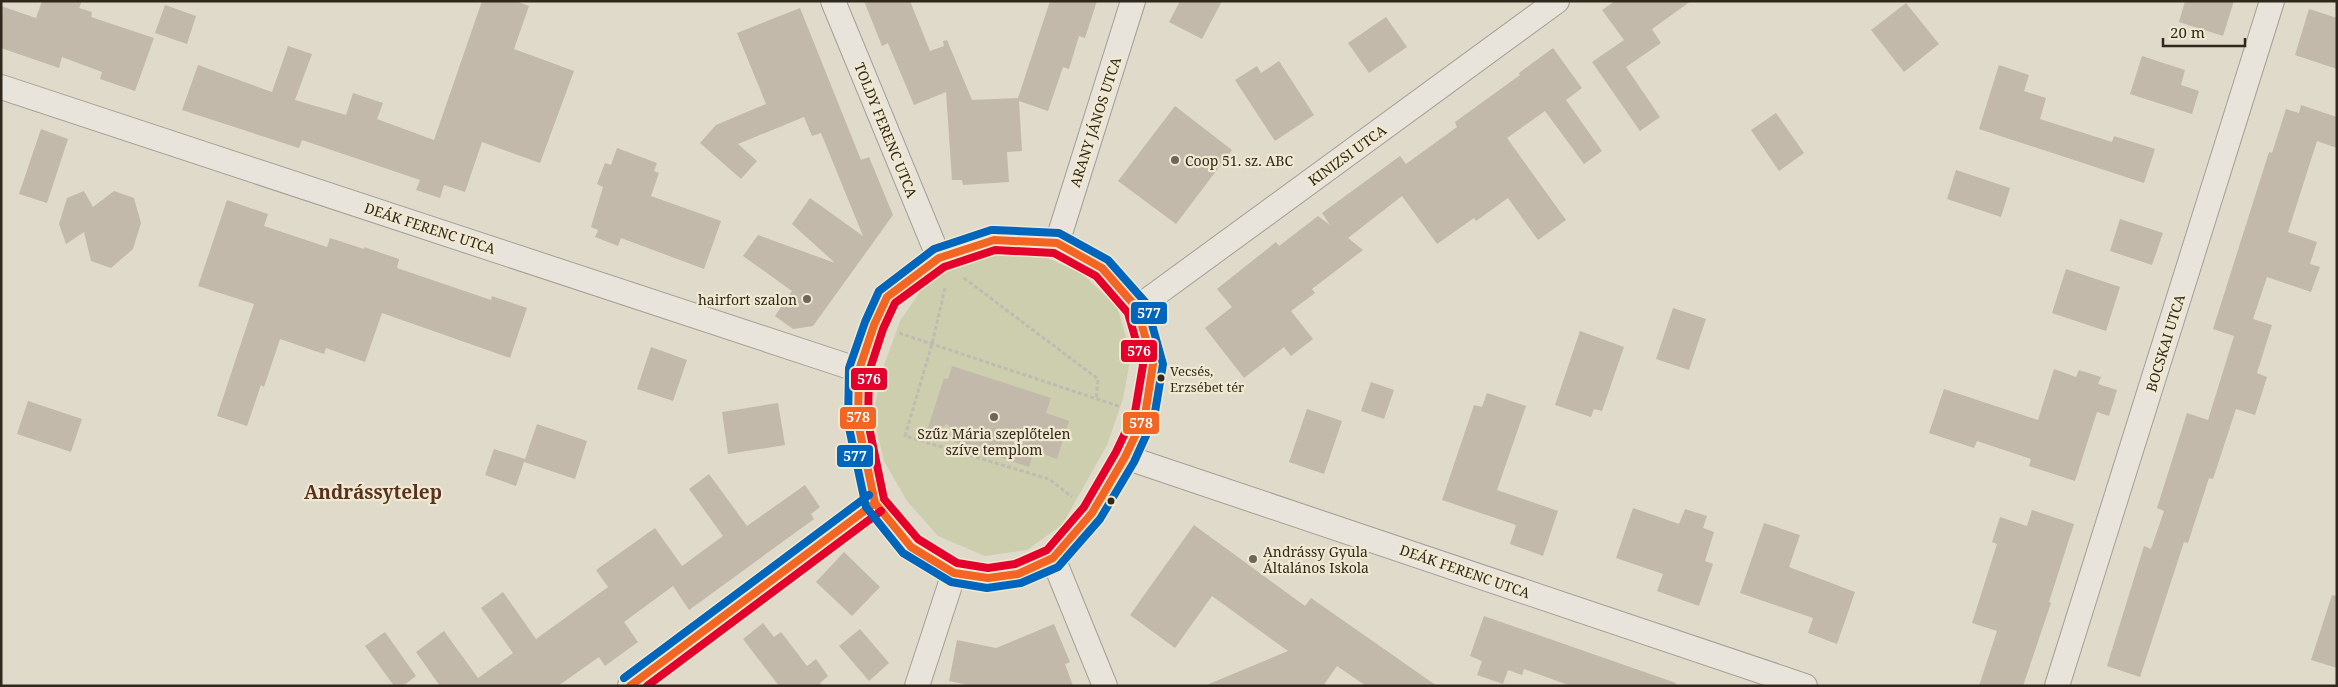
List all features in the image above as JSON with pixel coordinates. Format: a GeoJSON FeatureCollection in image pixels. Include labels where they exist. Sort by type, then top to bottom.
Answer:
{"type":"FeatureCollection","features":[{"type":"Feature","properties":{"kind":"street","name":"TOLDY FERENC UTCA"},"geometry":{"type":"LineString","coordinates":[[833,1],[944,263]]}},
{"type":"Feature","properties":{"kind":"street","name":"ARANY JÁNOS UTCA"},"geometry":{"type":"LineString","coordinates":[[1057,243],[1134,1]]}},
{"type":"Feature","properties":{"kind":"street","name":"KINIZSI UTCA"},"geometry":{"type":"LineString","coordinates":[[1137,308],[1557,1]]}},
{"type":"Feature","properties":{"kind":"street","name":"BOCSKAI UTCA"},"geometry":{"type":"LineString","coordinates":[[2058,686],[2272,1]]}},
{"type":"Feature","properties":{"kind":"street","name":"DEÁK FERENC UTCA"},"geometry":{"type":"LineString","coordinates":[[1,87],[859,370]]}},
{"type":"Feature","properties":{"kind":"street"},"geometry":{"type":"LineString","coordinates":[[994,240],[1057,243],[1102,268],[1137,308],[1153,364],[1145,415],[1125,457],[1092,512],[1053,558],[1018,574],[988,578],[954,573],[911,547],[876,504],[858,423],[859,370],[874,325],[886,297],[944,263],[994,240]]}},
{"type":"Feature","properties":{"kind":"street","name":"DEÁK FERENC UTCA"},"geometry":{"type":"LineString","coordinates":[[1125,457],[1806,686]]}},
{"type":"Feature","properties":{"kind":"street"},"geometry":{"type":"LineString","coordinates":[[630,686],[876,504]]}},
{"type":"Feature","properties":{"kind":"street"},"geometry":{"type":"LineString","coordinates":[[1053,558],[1105,686]]}},
{"type":"Feature","properties":{"kind":"street"},"geometry":{"type":"LineString","coordinates":[[917,686],[954,573]]}},
{"type":"Feature","properties":{"kind":"path"},"geometry":{"type":"LineString","coordinates":[[1092,512],[1049,479],[904,436],[932,344],[944,263],[1098,379],[1096,400]]}},
{"type":"Feature","properties":{"kind":"path"},"geometry":{"type":"LineString","coordinates":[[874,325],[1145,415]]}},
{"type":"Feature","properties":{"kind":"green space"},"geometry":{"type":"Polygon","coordinates":[[[1036,253],[1081,273],[1117,306],[1131,355],[1123,399],[1107,445],[1062,525],[1027,550],[985,556],[938,536],[907,501],[884,461],[873,415],[882,371],[900,321],[922,289],[955,262],[990,254],[1036,253]]]}},
{"type":"Feature","properties":{"kind":"building"},"geometry":{"type":"Polygon","coordinates":[[[42,1],[82,1],[79,8],[92,12],[91,17],[154,38],[135,91],[100,79],[102,72],[62,57],[59,68],[1,48],[1,6],[36,18],[42,1]]]}},
{"type":"Feature","properties":{"kind":"building"},"geometry":{"type":"Polygon","coordinates":[[[482,1],[516,1],[529,6],[514,49],[574,71],[540,163],[482,142],[465,192],[444,185],[440,198],[416,190],[420,180],[302,140],[299,148],[182,110],[198,65],[272,92],[288,46],[312,54],[295,100],[346,115],[353,93],[383,103],[377,119],[434,140],[482,1]]]}},
{"type":"Feature","properties":{"kind":"building"},"geometry":{"type":"Polygon","coordinates":[[[864,1],[910,1],[930,51],[944,46],[943,41],[947,40],[972,100],[1018,98],[1050,1],[1097,1],[1085,38],[1079,36],[1069,69],[1063,67],[1048,111],[1019,101],[1022,151],[1007,152],[1009,182],[963,185],[962,180],[952,180],[946,92],[914,105],[888,43],[882,46],[864,1]]]}},
{"type":"Feature","properties":{"kind":"building"},"geometry":{"type":"Polygon","coordinates":[[[1180,1],[1222,1],[1202,39],[1169,22],[1180,1]]]}},
{"type":"Feature","properties":{"kind":"building"},"geometry":{"type":"Polygon","coordinates":[[[1615,1],[1691,1],[1652,29],[1661,43],[1626,67],[1660,117],[1640,131],[1592,62],[1624,40],[1602,10],[1615,1]]]}},
{"type":"Feature","properties":{"kind":"building"},"geometry":{"type":"Polygon","coordinates":[[[2185,1],[2234,1],[2223,36],[2179,22],[2185,1]]]}},
{"type":"Feature","properties":{"kind":"building"},"geometry":{"type":"Polygon","coordinates":[[[1906,3],[1939,44],[1904,72],[1871,30],[1906,3]]]}},
{"type":"Feature","properties":{"kind":"building"},"geometry":{"type":"Polygon","coordinates":[[[165,5],[196,16],[187,44],[155,33],[165,5]]]}},
{"type":"Feature","properties":{"kind":"building"},"geometry":{"type":"Polygon","coordinates":[[[800,8],[861,160],[869,157],[893,215],[813,326],[793,329],[775,316],[792,291],[743,256],[758,235],[835,263],[792,224],[810,198],[863,236],[821,133],[812,136],[804,117],[738,144],[757,161],[741,179],[700,143],[716,125],[766,104],[737,33],[800,8]]]}},
{"type":"Feature","properties":{"kind":"building"},"geometry":{"type":"Polygon","coordinates":[[[2309,9],[2337,18],[2337,69],[2295,55],[2309,9]]]}},
{"type":"Feature","properties":{"kind":"building"},"geometry":{"type":"Polygon","coordinates":[[[1386,17],[1407,47],[1369,73],[1348,43],[1386,17]]]}},
{"type":"Feature","properties":{"kind":"building"},"geometry":{"type":"Polygon","coordinates":[[[1553,48],[1582,88],[1566,100],[1602,151],[1584,164],[1545,111],[1507,138],[1566,220],[1538,240],[1508,198],[1476,221],[1474,218],[1437,244],[1402,196],[1348,238],[1363,250],[1312,289],[1315,293],[1291,311],[1313,339],[1291,356],[1284,347],[1244,378],[1205,328],[1232,307],[1217,289],[1276,242],[1279,246],[1318,216],[1330,225],[1322,213],[1400,156],[1406,164],[1457,127],[1455,122],[1520,75],[1519,73],[1553,48]]]}},
{"type":"Feature","properties":{"kind":"building"},"geometry":{"type":"Polygon","coordinates":[[[2142,56],[2185,70],[2181,85],[2199,91],[2192,114],[2130,94],[2142,56]]]}},
{"type":"Feature","properties":{"kind":"building"},"geometry":{"type":"Polygon","coordinates":[[[1279,61],[1314,115],[1275,141],[1235,80],[1257,66],[1261,73],[1279,61]]]}},
{"type":"Feature","properties":{"kind":"building"},"geometry":{"type":"Polygon","coordinates":[[[1999,65],[2029,75],[2024,91],[2046,98],[2040,119],[2112,142],[2114,136],[2155,149],[2144,183],[1979,129],[1999,65]]]}},
{"type":"Feature","properties":{"kind":"building"},"geometry":{"type":"Polygon","coordinates":[[[2301,105],[2337,117],[2337,148],[2317,141],[2288,232],[2317,242],[2310,264],[2320,267],[2311,292],[2267,277],[2253,319],[2272,325],[2257,373],[2267,377],[2255,415],[2236,409],[2213,479],[2209,478],[2188,543],[2184,542],[2140,677],[2107,666],[2144,546],[2151,549],[2164,511],[2157,508],[2187,413],[2208,420],[2234,336],[2213,329],[2269,152],[2272,153],[2286,109],[2299,113],[2301,105]]]}},
{"type":"Feature","properties":{"kind":"building"},"geometry":{"type":"Polygon","coordinates":[[[1175,106],[1232,150],[1176,224],[1118,181],[1175,106]]]}},
{"type":"Feature","properties":{"kind":"building"},"geometry":{"type":"Polygon","coordinates":[[[1776,113],[1804,153],[1779,171],[1751,130],[1776,113]]]}},
{"type":"Feature","properties":{"kind":"building"},"geometry":{"type":"Polygon","coordinates":[[[41,129],[68,139],[47,203],[19,194],[41,129]]]}},
{"type":"Feature","properties":{"kind":"building"},"geometry":{"type":"Polygon","coordinates":[[[617,148],[657,163],[654,171],[659,173],[651,196],[721,221],[704,269],[621,238],[618,246],[595,237],[598,230],[591,227],[603,187],[597,184],[605,163],[611,165],[617,148]]]}},
{"type":"Feature","properties":{"kind":"building"},"geometry":{"type":"Polygon","coordinates":[[[1956,170],[2010,188],[2001,217],[1947,199],[1956,170]]]}},
{"type":"Feature","properties":{"kind":"building"},"geometry":{"type":"Polygon","coordinates":[[[84,191],[93,207],[114,191],[134,198],[141,223],[133,249],[111,268],[91,261],[84,232],[66,244],[59,224],[67,198],[84,191]]]}},
{"type":"Feature","properties":{"kind":"building"},"geometry":{"type":"Polygon","coordinates":[[[227,200],[268,214],[264,226],[327,247],[330,238],[364,249],[364,247],[399,259],[397,268],[491,300],[492,296],[527,308],[510,358],[382,313],[365,362],[326,348],[324,354],[280,339],[264,387],[261,385],[247,426],[217,416],[254,304],[198,286],[227,200]]]}},
{"type":"Feature","properties":{"kind":"building"},"geometry":{"type":"Polygon","coordinates":[[[2120,219],[2163,233],[2152,265],[2110,251],[2120,219]]]}},
{"type":"Feature","properties":{"kind":"building"},"geometry":{"type":"Polygon","coordinates":[[[2066,269],[2120,287],[2106,331],[2052,313],[2066,269]]]}},
{"type":"Feature","properties":{"kind":"building"},"geometry":{"type":"Polygon","coordinates":[[[1673,308],[1706,319],[1689,370],[1656,359],[1673,308]]]}},
{"type":"Feature","properties":{"kind":"building"},"geometry":{"type":"Polygon","coordinates":[[[1580,331],[1624,347],[1602,411],[1594,409],[1591,417],[1555,405],[1580,331]]]}},
{"type":"Feature","properties":{"kind":"building"},"geometry":{"type":"Polygon","coordinates":[[[651,347],[687,360],[673,401],[637,389],[651,347]]]}},
{"type":"Feature","properties":{"kind":"building","name":"Szűz Mária szeplőtelen szíve templom"},"geometry":{"type":"Polygon","coordinates":[[[952,366],[1051,398],[1046,413],[1069,421],[1057,459],[1034,451],[1029,467],[951,441],[957,435],[947,424],[924,440],[944,378],[948,379],[952,366]]]}},
{"type":"Feature","properties":{"kind":"building"},"geometry":{"type":"Polygon","coordinates":[[[2054,369],[2076,377],[2079,370],[2101,377],[2098,384],[2117,390],[2109,416],[2097,412],[2075,481],[2029,466],[2031,459],[1977,441],[1974,448],[1929,433],[1944,389],[2038,420],[2054,369]]]}},
{"type":"Feature","properties":{"kind":"building"},"geometry":{"type":"Polygon","coordinates":[[[1371,382],[1394,390],[1384,419],[1361,411],[1371,382]]]}},
{"type":"Feature","properties":{"kind":"building"},"geometry":{"type":"Polygon","coordinates":[[[1487,393],[1526,406],[1497,490],[1558,511],[1543,556],[1510,544],[1516,525],[1442,500],[1474,405],[1482,407],[1487,393]]]}},
{"type":"Feature","properties":{"kind":"building"},"geometry":{"type":"Polygon","coordinates":[[[28,401],[82,419],[71,452],[17,434],[28,401]]]}},
{"type":"Feature","properties":{"kind":"building"},"geometry":{"type":"Polygon","coordinates":[[[778,403],[785,445],[728,454],[722,412],[778,403]]]}},
{"type":"Feature","properties":{"kind":"building"},"geometry":{"type":"Polygon","coordinates":[[[1307,409],[1342,421],[1324,474],[1289,462],[1307,409]]]}},
{"type":"Feature","properties":{"kind":"building"},"geometry":{"type":"Polygon","coordinates":[[[537,424],[587,441],[575,479],[524,462],[537,424]]]}},
{"type":"Feature","properties":{"kind":"building"},"geometry":{"type":"Polygon","coordinates":[[[494,449],[525,459],[516,486],[485,475],[494,449]]]}},
{"type":"Feature","properties":{"kind":"building"},"geometry":{"type":"Polygon","coordinates":[[[709,474],[747,526],[805,485],[820,507],[811,514],[814,519],[689,610],[673,586],[624,622],[638,642],[605,666],[599,657],[558,686],[440,686],[416,652],[444,631],[478,678],[513,653],[481,608],[503,592],[536,639],[608,587],[596,570],[655,528],[682,566],[723,536],[689,489],[709,474]]]}},
{"type":"Feature","properties":{"kind":"building"},"geometry":{"type":"Polygon","coordinates":[[[1633,508],[1679,524],[1685,509],[1707,516],[1703,528],[1714,532],[1705,561],[1713,564],[1699,606],[1657,591],[1663,574],[1616,558],[1633,508]]]}},
{"type":"Feature","properties":{"kind":"building"},"geometry":{"type":"Polygon","coordinates":[[[2032,510],[2074,524],[2049,602],[2051,603],[2023,686],[1979,686],[1997,631],[1972,623],[1997,544],[1992,542],[2000,517],[2027,526],[2032,510]]]}},
{"type":"Feature","properties":{"kind":"building"},"geometry":{"type":"Polygon","coordinates":[[[1764,523],[1800,535],[1789,567],[1855,592],[1837,644],[1808,633],[1813,618],[1740,593],[1764,523]]]}},
{"type":"Feature","properties":{"kind":"building"},"geometry":{"type":"Polygon","coordinates":[[[1194,525],[1305,606],[1311,598],[1437,686],[1366,686],[1337,666],[1323,686],[1204,686],[1288,651],[1212,596],[1175,648],[1130,615],[1194,525]]]}},
{"type":"Feature","properties":{"kind":"building"},"geometry":{"type":"Polygon","coordinates":[[[844,552],[880,587],[852,616],[816,582],[844,552]]]}},
{"type":"Feature","properties":{"kind":"building"},"geometry":{"type":"Polygon","coordinates":[[[2332,595],[2337,596],[2337,668],[2311,660],[2332,595]]]}},
{"type":"Feature","properties":{"kind":"building"},"geometry":{"type":"Polygon","coordinates":[[[1484,616],[1676,683],[1675,686],[1571,686],[1524,669],[1522,675],[1508,670],[1503,684],[1477,675],[1482,661],[1470,656],[1484,616]]]}},
{"type":"Feature","properties":{"kind":"building"},"geometry":{"type":"Polygon","coordinates":[[[763,623],[774,637],[781,632],[807,666],[816,659],[828,676],[820,683],[822,686],[779,686],[743,639],[763,623]]]}},
{"type":"Feature","properties":{"kind":"building"},"geometry":{"type":"Polygon","coordinates":[[[1054,624],[1070,662],[1065,664],[1073,686],[973,686],[949,681],[957,640],[996,648],[1054,624]]]}},
{"type":"Feature","properties":{"kind":"building"},"geometry":{"type":"Polygon","coordinates":[[[860,629],[889,663],[869,681],[839,646],[860,629]]]}},
{"type":"Feature","properties":{"kind":"building"},"geometry":{"type":"Polygon","coordinates":[[[385,632],[416,676],[403,686],[394,686],[365,646],[385,632]]]}},
{"type":"Feature","properties":{"kind":"transit line","name":"577"},"geometry":{"type":"LineString","coordinates":[[991,230],[934,249],[879,291],[865,322],[849,368],[848,423],[866,507],[903,553],[951,582],[987,588],[1021,583],[1058,567],[1100,519],[1134,462],[1154,418],[1163,364],[1146,303],[1108,260],[1059,233],[994,230]]}},
{"type":"Feature","properties":{"kind":"transit line","name":"578"},"geometry":{"type":"LineString","coordinates":[[994,240],[1057,243],[1102,268],[1137,308],[1153,364],[1145,415],[1125,457],[1092,513],[1053,558],[1018,574],[988,578],[954,573],[911,547],[875,503],[858,423],[859,370],[874,325],[887,297],[939,258],[994,240]]}},
{"type":"Feature","properties":{"kind":"transit line","name":"576"},"geometry":{"type":"LineString","coordinates":[[995,250],[1054,253],[1096,276],[1128,313],[1143,365],[1135,412],[1116,452],[1084,507],[1047,550],[1015,564],[988,568],[957,563],[918,539],[884,499],[868,422],[869,372],[883,329],[895,303],[944,267],[995,250]]}},
{"type":"Feature","properties":{"kind":"transit line","name":"577"},"geometry":{"type":"LineString","coordinates":[[624,678],[869,495]]}},
{"type":"Feature","properties":{"kind":"transit line","name":"578"},"geometry":{"type":"LineString","coordinates":[[630,686],[875,503]]}},
{"type":"Feature","properties":{"kind":"transit line","name":"576"},"geometry":{"type":"LineString","coordinates":[[647,686],[881,511]]}},
{"type":"Feature","properties":{"kind":"place","name":"Coop 51. sz. ABC"},"geometry":{"type":"Point","coordinates":[1175,160]}},
{"type":"Feature","properties":{"kind":"place","name":"hairfort szalon"},"geometry":{"type":"Point","coordinates":[807,299]}},
{"type":"Feature","properties":{"kind":"place","name":"Vecsés, Erzsébet tér"},"geometry":{"type":"Point","coordinates":[1161,378]}},
{"type":"Feature","properties":{"kind":"place","name":"Szűz Mária szeplőtelen szíve templom"},"geometry":{"type":"Point","coordinates":[994,417]}},
{"type":"Feature","properties":{"kind":"place","name":"Andrássy Gyula Általános Iskola"},"geometry":{"type":"Point","coordinates":[1253,559]}},
{"type":"Feature","properties":{"kind":"district","name":"Andrássytelep"},"geometry":{"type":"Point","coordinates":[373,492]}}]}
